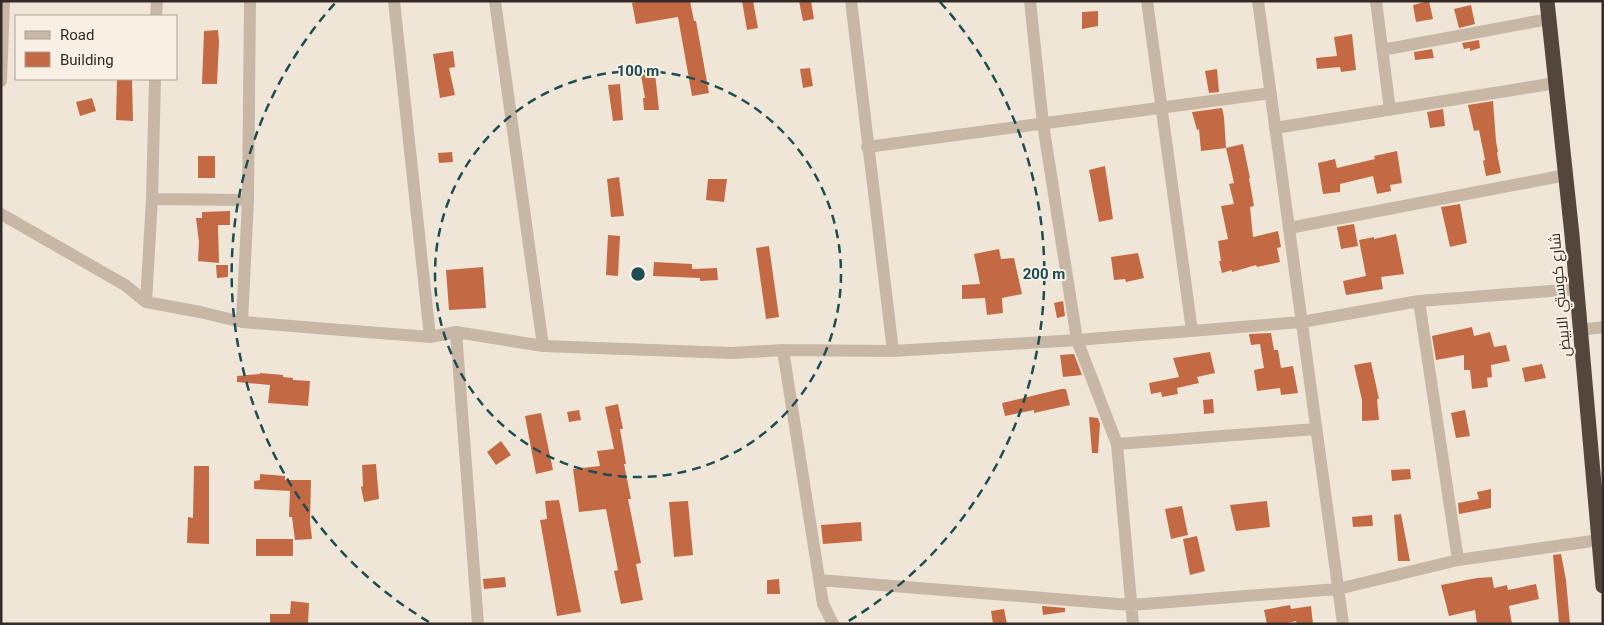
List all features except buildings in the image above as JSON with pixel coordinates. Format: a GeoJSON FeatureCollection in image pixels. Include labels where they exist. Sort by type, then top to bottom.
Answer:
{"type":"FeatureCollection","features":[{"type":"Feature","properties":{"kind":"highway","name":"شارع كوستي الابيض"},"geometry":{"type":"LineString","coordinates":[[1547,1],[1581,330],[1603,586]]}},
{"type":"Feature","properties":{"kind":"street"},"geometry":{"type":"LineString","coordinates":[[1,81],[4,1]]}},
{"type":"Feature","properties":{"kind":"street"},"geometry":{"type":"LineString","coordinates":[[156,1],[156,15]]}},
{"type":"Feature","properties":{"kind":"street"},"geometry":{"type":"LineString","coordinates":[[242,322],[248,200],[250,1]]}},
{"type":"Feature","properties":{"kind":"street"},"geometry":{"type":"LineString","coordinates":[[394,1],[430,337]]}},
{"type":"Feature","properties":{"kind":"street"},"geometry":{"type":"LineString","coordinates":[[495,1],[543,346]]}},
{"type":"Feature","properties":{"kind":"street"},"geometry":{"type":"LineString","coordinates":[[851,1],[893,351]]}},
{"type":"Feature","properties":{"kind":"street"},"geometry":{"type":"LineString","coordinates":[[1030,1],[1043,124],[1077,340],[1117,444],[1133,624]]}},
{"type":"Feature","properties":{"kind":"street"},"geometry":{"type":"LineString","coordinates":[[1146,1],[1192,331]]}},
{"type":"Feature","properties":{"kind":"street"},"geometry":{"type":"LineString","coordinates":[[1258,1],[1343,624]]}},
{"type":"Feature","properties":{"kind":"street"},"geometry":{"type":"LineString","coordinates":[[1376,1],[1390,110]]}},
{"type":"Feature","properties":{"kind":"street"},"geometry":{"type":"LineString","coordinates":[[1382,50],[1549,19]]}},
{"type":"Feature","properties":{"kind":"street"},"geometry":{"type":"LineString","coordinates":[[146,302],[152,199],[155,80]]}},
{"type":"Feature","properties":{"kind":"street"},"geometry":{"type":"LineString","coordinates":[[1276,128],[1556,84]]}},
{"type":"Feature","properties":{"kind":"street"},"geometry":{"type":"LineString","coordinates":[[868,148],[1271,93]]}},
{"type":"Feature","properties":{"kind":"street"},"geometry":{"type":"LineString","coordinates":[[1289,228],[1566,175]]}},
{"type":"Feature","properties":{"kind":"street"},"geometry":{"type":"LineString","coordinates":[[152,199],[248,200]]}},
{"type":"Feature","properties":{"kind":"street"},"geometry":{"type":"LineString","coordinates":[[1,214],[125,285],[146,302],[242,322],[430,337],[456,332],[543,346],[732,353],[783,350],[893,351],[1077,340],[1302,322],[1419,301],[1577,289]]}},
{"type":"Feature","properties":{"kind":"street"},"geometry":{"type":"LineString","coordinates":[[1419,301],[1458,560]]}},
{"type":"Feature","properties":{"kind":"street"},"geometry":{"type":"LineString","coordinates":[[1581,330],[1603,327]]}},
{"type":"Feature","properties":{"kind":"street"},"geometry":{"type":"LineString","coordinates":[[456,332],[478,624]]}},
{"type":"Feature","properties":{"kind":"street"},"geometry":{"type":"LineString","coordinates":[[783,350],[823,604],[833,624]]}},
{"type":"Feature","properties":{"kind":"street"},"geometry":{"type":"LineString","coordinates":[[1117,444],[1316,429]]}},
{"type":"Feature","properties":{"kind":"street"},"geometry":{"type":"LineString","coordinates":[[819,580],[1131,605],[1338,589],[1458,560],[1599,540]]}}]}
